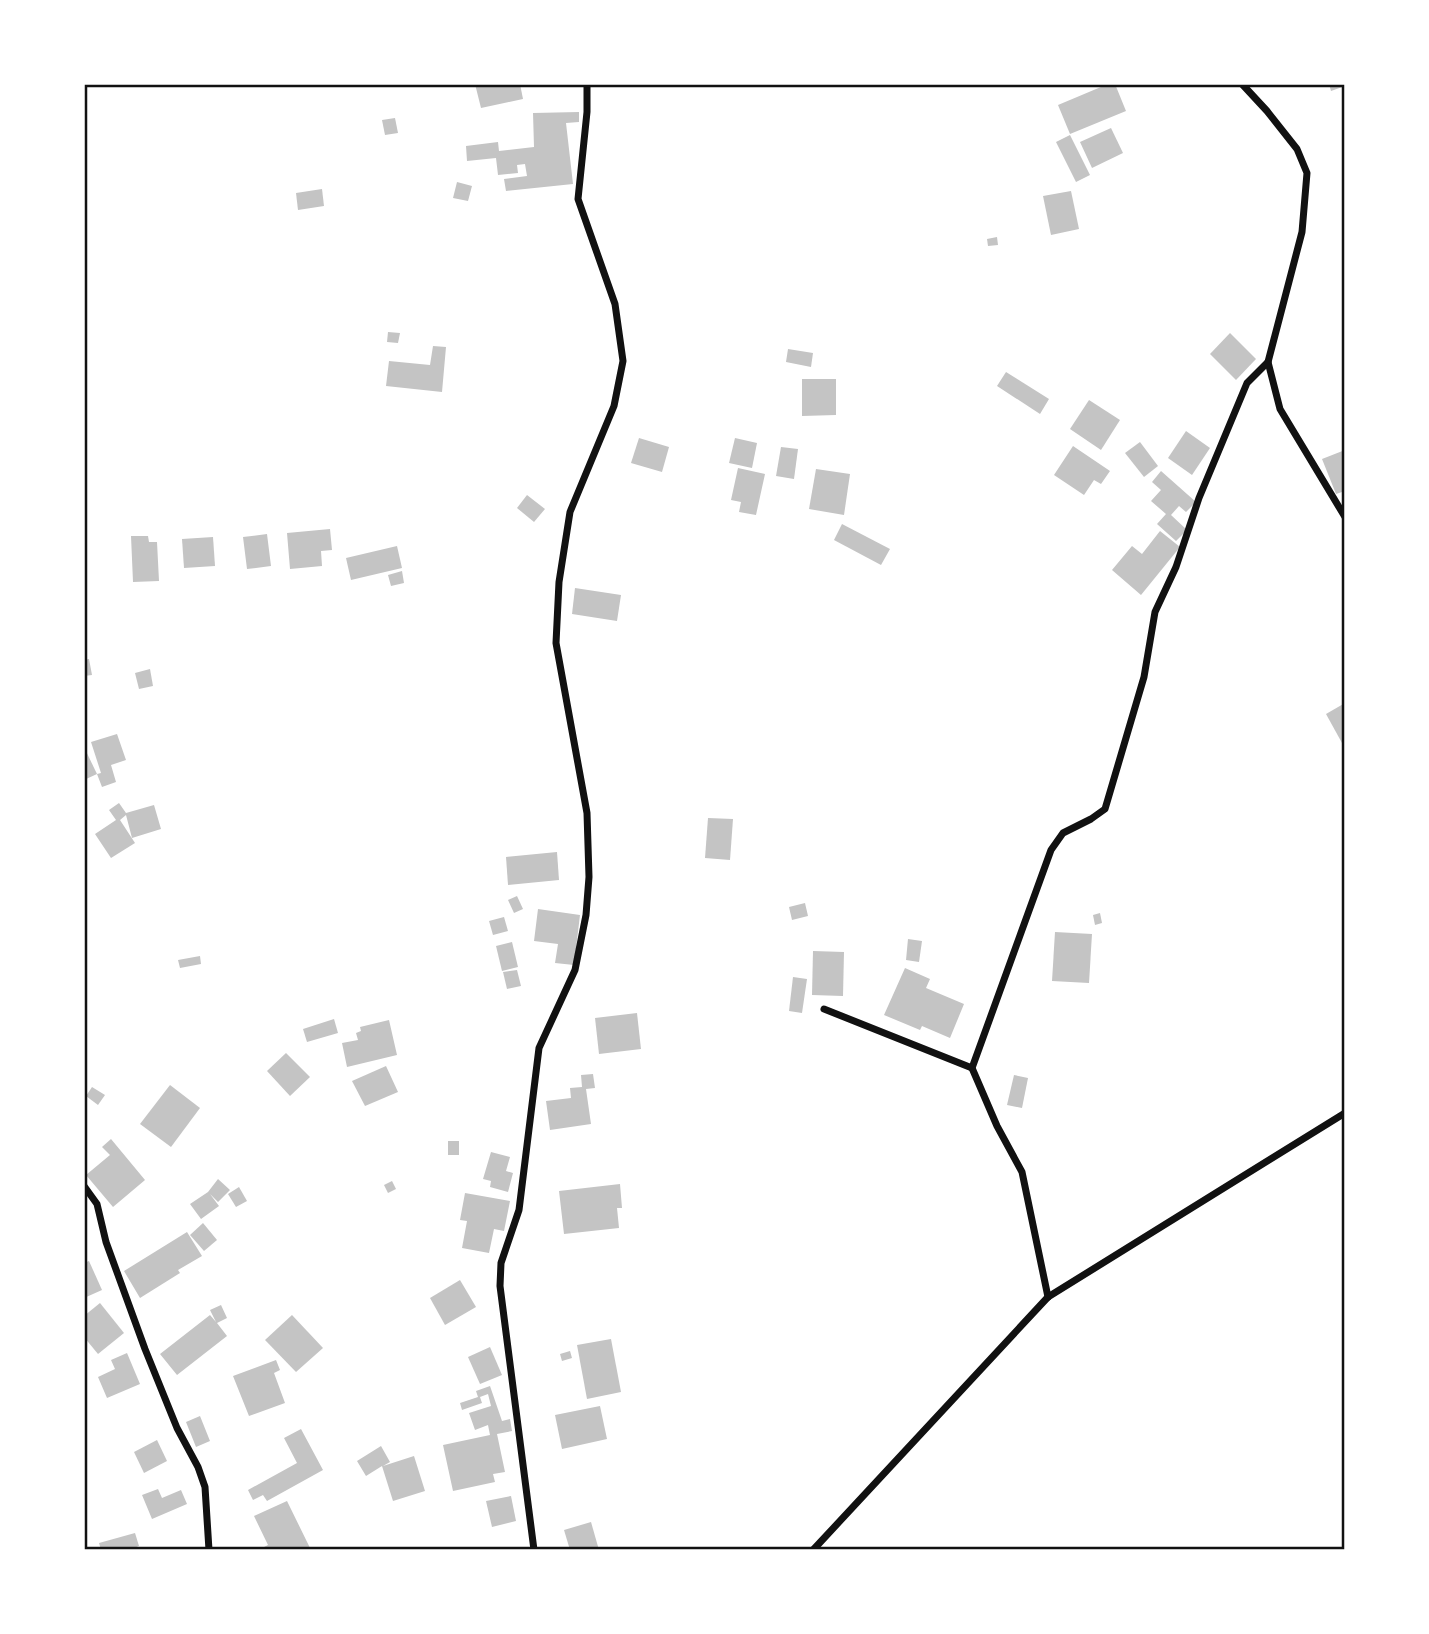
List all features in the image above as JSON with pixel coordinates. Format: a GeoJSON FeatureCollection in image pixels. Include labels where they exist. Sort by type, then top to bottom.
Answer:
{"type":"FeatureCollection","features":[{"type":"Feature","properties":{"kind":"street"},"geometry":{"type":"LineString","coordinates":[[534,1550],[500,1286],[501,1263],[519,1210],[538,1048],[575,970],[586,915],[589,877],[587,813],[556,643],[559,582],[570,512],[614,406],[623,361],[615,304],[578,199],[587,84]]}},
{"type":"Feature","properties":{"kind":"street"},"geometry":{"type":"LineString","coordinates":[[1242,84],[1297,149],[1307,173],[1302,232],[1268,362],[1280,409],[1345,517]]}},
{"type":"Feature","properties":{"kind":"street"},"geometry":{"type":"LineString","coordinates":[[1048,1297],[1022,1172],[972,1068],[1051,850],[1063,833],[1091,820],[1105,808],[1144,677],[1155,612],[1177,567],[1199,498],[1247,383],[1268,362]]}},
{"type":"Feature","properties":{"kind":"street"},"geometry":{"type":"LineString","coordinates":[[824,1009],[972,1068]]}},
{"type":"Feature","properties":{"kind":"street"},"geometry":{"type":"LineString","coordinates":[[813,1550],[1048,1297],[1345,1113]]}},
{"type":"Feature","properties":{"kind":"street"},"geometry":{"type":"LineString","coordinates":[[84,1186],[97,1204],[106,1242],[145,1349],[177,1428],[205,1487],[209,1550]]}},
{"type":"Feature","properties":{"kind":"building"},"geometry":{"type":"Polygon","coordinates":[[[475,84],[520,84],[523,99],[481,108],[475,84]]]}},
{"type":"Feature","properties":{"kind":"building"},"geometry":{"type":"Polygon","coordinates":[[[1108,84],[1115,84],[1126,111],[1070,134],[1058,105],[1108,84]]]}},
{"type":"Feature","properties":{"kind":"building"},"geometry":{"type":"Polygon","coordinates":[[[1329,84],[1345,84],[1345,86],[1331,91],[1329,84]]]}},
{"type":"Feature","properties":{"kind":"building"},"geometry":{"type":"Polygon","coordinates":[[[579,112],[579,122],[566,123],[573,184],[506,191],[504,179],[527,176],[525,164],[517,165],[518,173],[498,175],[496,158],[467,161],[466,146],[498,142],[499,151],[534,147],[533,113],[579,112]]]}},
{"type":"Feature","properties":{"kind":"building"},"geometry":{"type":"Polygon","coordinates":[[[395,118],[398,133],[385,135],[382,120],[395,118]]]}},
{"type":"Feature","properties":{"kind":"building"},"geometry":{"type":"Polygon","coordinates":[[[1111,128],[1123,153],[1092,168],[1080,142],[1111,128]]]}},
{"type":"Feature","properties":{"kind":"building"},"geometry":{"type":"Polygon","coordinates":[[[1070,135],[1090,175],[1076,182],[1056,142],[1070,135]]]}},
{"type":"Feature","properties":{"kind":"building"},"geometry":{"type":"Polygon","coordinates":[[[457,182],[472,186],[468,201],[453,198],[457,182]]]}},
{"type":"Feature","properties":{"kind":"building"},"geometry":{"type":"Polygon","coordinates":[[[322,189],[324,206],[298,210],[296,193],[322,189]]]}},
{"type":"Feature","properties":{"kind":"building"},"geometry":{"type":"Polygon","coordinates":[[[1071,191],[1079,229],[1051,235],[1043,196],[1071,191]]]}},
{"type":"Feature","properties":{"kind":"building"},"geometry":{"type":"Polygon","coordinates":[[[997,237],[998,245],[988,246],[987,239],[997,237]]]}},
{"type":"Feature","properties":{"kind":"building"},"geometry":{"type":"Polygon","coordinates":[[[388,332],[400,333],[398,343],[387,342],[388,332]]]}},
{"type":"Feature","properties":{"kind":"building"},"geometry":{"type":"Polygon","coordinates":[[[1230,333],[1256,359],[1236,380],[1210,354],[1230,333]]]}},
{"type":"Feature","properties":{"kind":"building"},"geometry":{"type":"Polygon","coordinates":[[[433,346],[446,347],[442,392],[386,386],[389,361],[430,365],[433,346]]]}},
{"type":"Feature","properties":{"kind":"building"},"geometry":{"type":"Polygon","coordinates":[[[788,349],[813,353],[811,367],[786,362],[788,349]]]}},
{"type":"Feature","properties":{"kind":"building"},"geometry":{"type":"Polygon","coordinates":[[[1006,372],[1049,399],[1040,414],[997,386],[1006,372]]]}},
{"type":"Feature","properties":{"kind":"building"},"geometry":{"type":"Polygon","coordinates":[[[802,379],[836,379],[836,415],[802,416],[802,379]]]}},
{"type":"Feature","properties":{"kind":"building"},"geometry":{"type":"Polygon","coordinates":[[[1089,400],[1120,420],[1101,450],[1070,429],[1089,400]]]}},
{"type":"Feature","properties":{"kind":"building"},"geometry":{"type":"Polygon","coordinates":[[[1186,431],[1210,448],[1192,475],[1168,458],[1186,431]]]}},
{"type":"Feature","properties":{"kind":"building"},"geometry":{"type":"Polygon","coordinates":[[[639,438],[669,447],[662,472],[631,463],[639,438]]]}},
{"type":"Feature","properties":{"kind":"building"},"geometry":{"type":"Polygon","coordinates":[[[735,438],[757,443],[752,468],[729,463],[735,438]]]}},
{"type":"Feature","properties":{"kind":"building"},"geometry":{"type":"Polygon","coordinates":[[[1140,442],[1158,466],[1144,477],[1125,453],[1140,442]]]}},
{"type":"Feature","properties":{"kind":"building"},"geometry":{"type":"Polygon","coordinates":[[[1073,446],[1110,471],[1101,484],[1094,480],[1084,495],[1054,475],[1073,446]]]}},
{"type":"Feature","properties":{"kind":"building"},"geometry":{"type":"Polygon","coordinates":[[[781,447],[798,449],[794,479],[776,476],[781,447]]]}},
{"type":"Feature","properties":{"kind":"building"},"geometry":{"type":"Polygon","coordinates":[[[1345,450],[1345,491],[1336,494],[1322,459],[1345,450]]]}},
{"type":"Feature","properties":{"kind":"building"},"geometry":{"type":"Polygon","coordinates":[[[738,468],[765,474],[756,515],[739,512],[741,502],[731,500],[738,468]]]}},
{"type":"Feature","properties":{"kind":"building"},"geometry":{"type":"Polygon","coordinates":[[[816,469],[850,474],[844,515],[809,509],[816,469]]]}},
{"type":"Feature","properties":{"kind":"building"},"geometry":{"type":"Polygon","coordinates":[[[1161,471],[1196,502],[1186,512],[1179,506],[1171,515],[1187,530],[1176,541],[1157,524],[1166,514],[1151,501],[1161,490],[1152,482],[1161,471]]]}},
{"type":"Feature","properties":{"kind":"building"},"geometry":{"type":"Polygon","coordinates":[[[527,495],[545,509],[534,522],[517,508],[527,495]]]}},
{"type":"Feature","properties":{"kind":"building"},"geometry":{"type":"Polygon","coordinates":[[[842,524],[890,549],[881,565],[834,540],[842,524]]]}},
{"type":"Feature","properties":{"kind":"building"},"geometry":{"type":"Polygon","coordinates":[[[330,529],[332,550],[321,551],[322,566],[290,569],[287,533],[330,529]]]}},
{"type":"Feature","properties":{"kind":"building"},"geometry":{"type":"Polygon","coordinates":[[[1160,531],[1180,547],[1141,595],[1112,570],[1132,546],[1142,554],[1160,531]]]}},
{"type":"Feature","properties":{"kind":"building"},"geometry":{"type":"Polygon","coordinates":[[[267,534],[271,566],[247,569],[243,537],[267,534]]]}},
{"type":"Feature","properties":{"kind":"building"},"geometry":{"type":"Polygon","coordinates":[[[131,536],[148,536],[149,542],[157,542],[159,581],[133,582],[131,536]]]}},
{"type":"Feature","properties":{"kind":"building"},"geometry":{"type":"Polygon","coordinates":[[[213,537],[215,566],[184,568],[182,539],[213,537]]]}},
{"type":"Feature","properties":{"kind":"building"},"geometry":{"type":"Polygon","coordinates":[[[397,546],[402,568],[351,580],[346,558],[397,546]]]}},
{"type":"Feature","properties":{"kind":"building"},"geometry":{"type":"Polygon","coordinates":[[[402,571],[404,583],[391,586],[388,575],[402,571]]]}},
{"type":"Feature","properties":{"kind":"building"},"geometry":{"type":"Polygon","coordinates":[[[575,588],[621,595],[617,621],[572,614],[575,588]]]}},
{"type":"Feature","properties":{"kind":"building"},"geometry":{"type":"Polygon","coordinates":[[[89,659],[92,675],[84,676],[84,660],[89,659]]]}},
{"type":"Feature","properties":{"kind":"building"},"geometry":{"type":"Polygon","coordinates":[[[150,669],[153,686],[139,689],[135,673],[150,669]]]}},
{"type":"Feature","properties":{"kind":"building"},"geometry":{"type":"Polygon","coordinates":[[[1345,703],[1345,742],[1342,743],[1326,714],[1345,703]]]}},
{"type":"Feature","properties":{"kind":"building"},"geometry":{"type":"Polygon","coordinates":[[[117,734],[126,760],[111,765],[116,782],[102,787],[97,774],[101,773],[91,742],[117,734]]]}},
{"type":"Feature","properties":{"kind":"building"},"geometry":{"type":"Polygon","coordinates":[[[84,747],[97,774],[84,780],[84,747]]]}},
{"type":"Feature","properties":{"kind":"building"},"geometry":{"type":"Polygon","coordinates":[[[119,803],[126,813],[154,805],[161,829],[132,838],[126,815],[120,820],[135,843],[111,858],[95,834],[116,820],[109,810],[119,803]]]}},
{"type":"Feature","properties":{"kind":"building"},"geometry":{"type":"Polygon","coordinates":[[[708,818],[733,819],[730,860],[705,858],[708,818]]]}},
{"type":"Feature","properties":{"kind":"building"},"geometry":{"type":"Polygon","coordinates":[[[557,852],[559,880],[508,885],[506,857],[557,852]]]}},
{"type":"Feature","properties":{"kind":"building"},"geometry":{"type":"Polygon","coordinates":[[[517,896],[523,909],[514,913],[508,900],[517,896]]]}},
{"type":"Feature","properties":{"kind":"building"},"geometry":{"type":"Polygon","coordinates":[[[805,903],[808,916],[792,920],[789,907],[805,903]]]}},
{"type":"Feature","properties":{"kind":"building"},"geometry":{"type":"Polygon","coordinates":[[[538,909],[580,915],[574,965],[555,963],[558,944],[534,941],[538,909]]]}},
{"type":"Feature","properties":{"kind":"building"},"geometry":{"type":"Polygon","coordinates":[[[1100,913],[1102,923],[1095,925],[1093,915],[1100,913]]]}},
{"type":"Feature","properties":{"kind":"building"},"geometry":{"type":"Polygon","coordinates":[[[504,917],[508,931],[493,935],[489,921],[504,917]]]}},
{"type":"Feature","properties":{"kind":"building"},"geometry":{"type":"Polygon","coordinates":[[[1055,932],[1092,934],[1089,983],[1052,981],[1055,932]]]}},
{"type":"Feature","properties":{"kind":"building"},"geometry":{"type":"Polygon","coordinates":[[[908,939],[922,941],[919,962],[906,960],[908,939]]]}},
{"type":"Feature","properties":{"kind":"building"},"geometry":{"type":"Polygon","coordinates":[[[512,942],[518,967],[502,971],[496,946],[512,942]]]}},
{"type":"Feature","properties":{"kind":"building"},"geometry":{"type":"Polygon","coordinates":[[[813,951],[844,952],[843,996],[812,995],[813,951]]]}},
{"type":"Feature","properties":{"kind":"building"},"geometry":{"type":"Polygon","coordinates":[[[200,956],[201,964],[180,968],[178,960],[200,956]]]}},
{"type":"Feature","properties":{"kind":"building"},"geometry":{"type":"Polygon","coordinates":[[[905,968],[930,979],[926,988],[964,1004],[950,1038],[922,1026],[920,1030],[884,1015],[905,968]]]}},
{"type":"Feature","properties":{"kind":"building"},"geometry":{"type":"Polygon","coordinates":[[[517,970],[521,986],[507,989],[503,972],[517,970]]]}},
{"type":"Feature","properties":{"kind":"building"},"geometry":{"type":"Polygon","coordinates":[[[793,977],[807,979],[802,1013],[789,1011],[793,977]]]}},
{"type":"Feature","properties":{"kind":"building"},"geometry":{"type":"Polygon","coordinates":[[[637,1013],[641,1049],[599,1054],[595,1018],[637,1013]]]}},
{"type":"Feature","properties":{"kind":"building"},"geometry":{"type":"Polygon","coordinates":[[[334,1019],[338,1033],[307,1042],[303,1029],[334,1019]]]}},
{"type":"Feature","properties":{"kind":"building"},"geometry":{"type":"Polygon","coordinates":[[[389,1020],[397,1055],[347,1067],[342,1043],[358,1040],[356,1033],[361,1031],[360,1027],[389,1020]]]}},
{"type":"Feature","properties":{"kind":"building"},"geometry":{"type":"Polygon","coordinates":[[[286,1053],[310,1077],[290,1096],[267,1071],[286,1053]]]}},
{"type":"Feature","properties":{"kind":"building"},"geometry":{"type":"Polygon","coordinates":[[[386,1066],[398,1092],[365,1106],[352,1081],[386,1066]]]}},
{"type":"Feature","properties":{"kind":"building"},"geometry":{"type":"Polygon","coordinates":[[[593,1074],[595,1088],[586,1089],[591,1124],[550,1130],[546,1101],[571,1098],[570,1088],[582,1087],[581,1075],[593,1074]]]}},
{"type":"Feature","properties":{"kind":"building"},"geometry":{"type":"Polygon","coordinates":[[[1014,1075],[1028,1078],[1022,1108],[1007,1105],[1014,1075]]]}},
{"type":"Feature","properties":{"kind":"building"},"geometry":{"type":"Polygon","coordinates":[[[170,1085],[200,1108],[171,1147],[140,1124],[170,1085]]]}},
{"type":"Feature","properties":{"kind":"building"},"geometry":{"type":"Polygon","coordinates":[[[92,1087],[105,1095],[98,1105],[86,1096],[92,1087]]]}},
{"type":"Feature","properties":{"kind":"building"},"geometry":{"type":"Polygon","coordinates":[[[111,1139],[145,1180],[113,1207],[86,1175],[110,1155],[102,1147],[111,1139]]]}},
{"type":"Feature","properties":{"kind":"building"},"geometry":{"type":"Polygon","coordinates":[[[448,1141],[459,1141],[459,1155],[448,1155],[448,1141]]]}},
{"type":"Feature","properties":{"kind":"building"},"geometry":{"type":"Polygon","coordinates":[[[491,1152],[510,1157],[506,1171],[513,1173],[508,1192],[490,1187],[491,1181],[483,1179],[491,1152]]]}},
{"type":"Feature","properties":{"kind":"building"},"geometry":{"type":"Polygon","coordinates":[[[218,1179],[230,1190],[218,1202],[210,1194],[219,1206],[201,1219],[190,1204],[208,1192],[218,1179]]]}},
{"type":"Feature","properties":{"kind":"building"},"geometry":{"type":"Polygon","coordinates":[[[392,1181],[396,1189],[388,1193],[384,1185],[392,1181]]]}},
{"type":"Feature","properties":{"kind":"building"},"geometry":{"type":"Polygon","coordinates":[[[620,1184],[622,1208],[617,1208],[619,1228],[564,1234],[559,1191],[620,1184]]]}},
{"type":"Feature","properties":{"kind":"building"},"geometry":{"type":"Polygon","coordinates":[[[239,1187],[247,1201],[236,1207],[228,1194],[239,1187]]]}},
{"type":"Feature","properties":{"kind":"building"},"geometry":{"type":"Polygon","coordinates":[[[465,1193],[510,1201],[504,1231],[494,1229],[489,1253],[462,1248],[467,1221],[460,1220],[465,1193]]]}},
{"type":"Feature","properties":{"kind":"building"},"geometry":{"type":"Polygon","coordinates":[[[203,1223],[217,1240],[204,1251],[190,1235],[203,1223]]]}},
{"type":"Feature","properties":{"kind":"building"},"geometry":{"type":"Polygon","coordinates":[[[187,1232],[202,1256],[140,1298],[124,1271],[187,1232]]]}},
{"type":"Feature","properties":{"kind":"building"},"geometry":{"type":"Polygon","coordinates":[[[89,1261],[102,1290],[84,1298],[84,1263],[89,1261]]]}},
{"type":"Feature","properties":{"kind":"building"},"geometry":{"type":"Polygon","coordinates":[[[460,1280],[476,1307],[445,1325],[430,1298],[460,1280]]]}},
{"type":"Feature","properties":{"kind":"building"},"geometry":{"type":"Polygon","coordinates":[[[100,1303],[124,1333],[98,1354],[84,1337],[84,1316],[100,1303]]]}},
{"type":"Feature","properties":{"kind":"building"},"geometry":{"type":"Polygon","coordinates":[[[221,1305],[227,1318],[217,1323],[227,1336],[177,1375],[160,1354],[210,1315],[216,1322],[210,1310],[221,1305]]]}},
{"type":"Feature","properties":{"kind":"building"},"geometry":{"type":"Polygon","coordinates":[[[292,1315],[323,1348],[296,1372],[265,1340],[292,1315]]]}},
{"type":"Feature","properties":{"kind":"building"},"geometry":{"type":"Polygon","coordinates":[[[611,1339],[621,1392],[587,1399],[577,1345],[611,1339]]]}},
{"type":"Feature","properties":{"kind":"building"},"geometry":{"type":"Polygon","coordinates":[[[490,1347],[502,1375],[480,1384],[468,1357],[490,1347]]]}},
{"type":"Feature","properties":{"kind":"building"},"geometry":{"type":"Polygon","coordinates":[[[570,1351],[572,1358],[562,1361],[560,1354],[570,1351]]]}},
{"type":"Feature","properties":{"kind":"building"},"geometry":{"type":"Polygon","coordinates":[[[127,1353],[140,1384],[107,1398],[98,1377],[115,1369],[111,1360],[127,1353]]]}},
{"type":"Feature","properties":{"kind":"building"},"geometry":{"type":"Polygon","coordinates":[[[276,1360],[280,1370],[274,1373],[285,1403],[249,1416],[233,1376],[276,1360]]]}},
{"type":"Feature","properties":{"kind":"building"},"geometry":{"type":"Polygon","coordinates":[[[490,1386],[502,1421],[510,1419],[512,1431],[497,1434],[505,1472],[493,1474],[495,1482],[453,1491],[443,1445],[490,1435],[488,1425],[475,1430],[469,1413],[491,1406],[488,1394],[480,1397],[482,1403],[462,1410],[460,1403],[478,1397],[476,1391],[490,1386]]]}},
{"type":"Feature","properties":{"kind":"building"},"geometry":{"type":"Polygon","coordinates":[[[600,1406],[607,1439],[562,1449],[555,1415],[600,1406]]]}},
{"type":"Feature","properties":{"kind":"building"},"geometry":{"type":"Polygon","coordinates":[[[200,1416],[210,1441],[196,1447],[186,1422],[200,1416]]]}},
{"type":"Feature","properties":{"kind":"building"},"geometry":{"type":"Polygon","coordinates":[[[301,1429],[323,1470],[267,1501],[263,1495],[253,1500],[248,1490],[297,1463],[284,1438],[301,1429]]]}},
{"type":"Feature","properties":{"kind":"building"},"geometry":{"type":"Polygon","coordinates":[[[157,1440],[167,1461],[144,1473],[134,1452],[157,1440]]]}},
{"type":"Feature","properties":{"kind":"building"},"geometry":{"type":"Polygon","coordinates":[[[381,1446],[390,1462],[383,1466],[414,1456],[425,1491],[393,1501],[382,1466],[366,1476],[357,1461],[381,1446]]]}},
{"type":"Feature","properties":{"kind":"building"},"geometry":{"type":"Polygon","coordinates":[[[158,1489],[162,1498],[181,1490],[187,1504],[152,1519],[142,1495],[158,1489]]]}},
{"type":"Feature","properties":{"kind":"building"},"geometry":{"type":"Polygon","coordinates":[[[511,1496],[516,1521],[492,1527],[486,1501],[511,1496]]]}},
{"type":"Feature","properties":{"kind":"building"},"geometry":{"type":"Polygon","coordinates":[[[287,1501],[311,1550],[258,1550],[268,1545],[254,1516],[287,1501]]]}},
{"type":"Feature","properties":{"kind":"building"},"geometry":{"type":"Polygon","coordinates":[[[591,1522],[599,1550],[570,1550],[564,1530],[591,1522]]]}},
{"type":"Feature","properties":{"kind":"building"},"geometry":{"type":"Polygon","coordinates":[[[135,1533],[139,1546],[129,1550],[101,1550],[99,1543],[135,1533]]]}}]}
